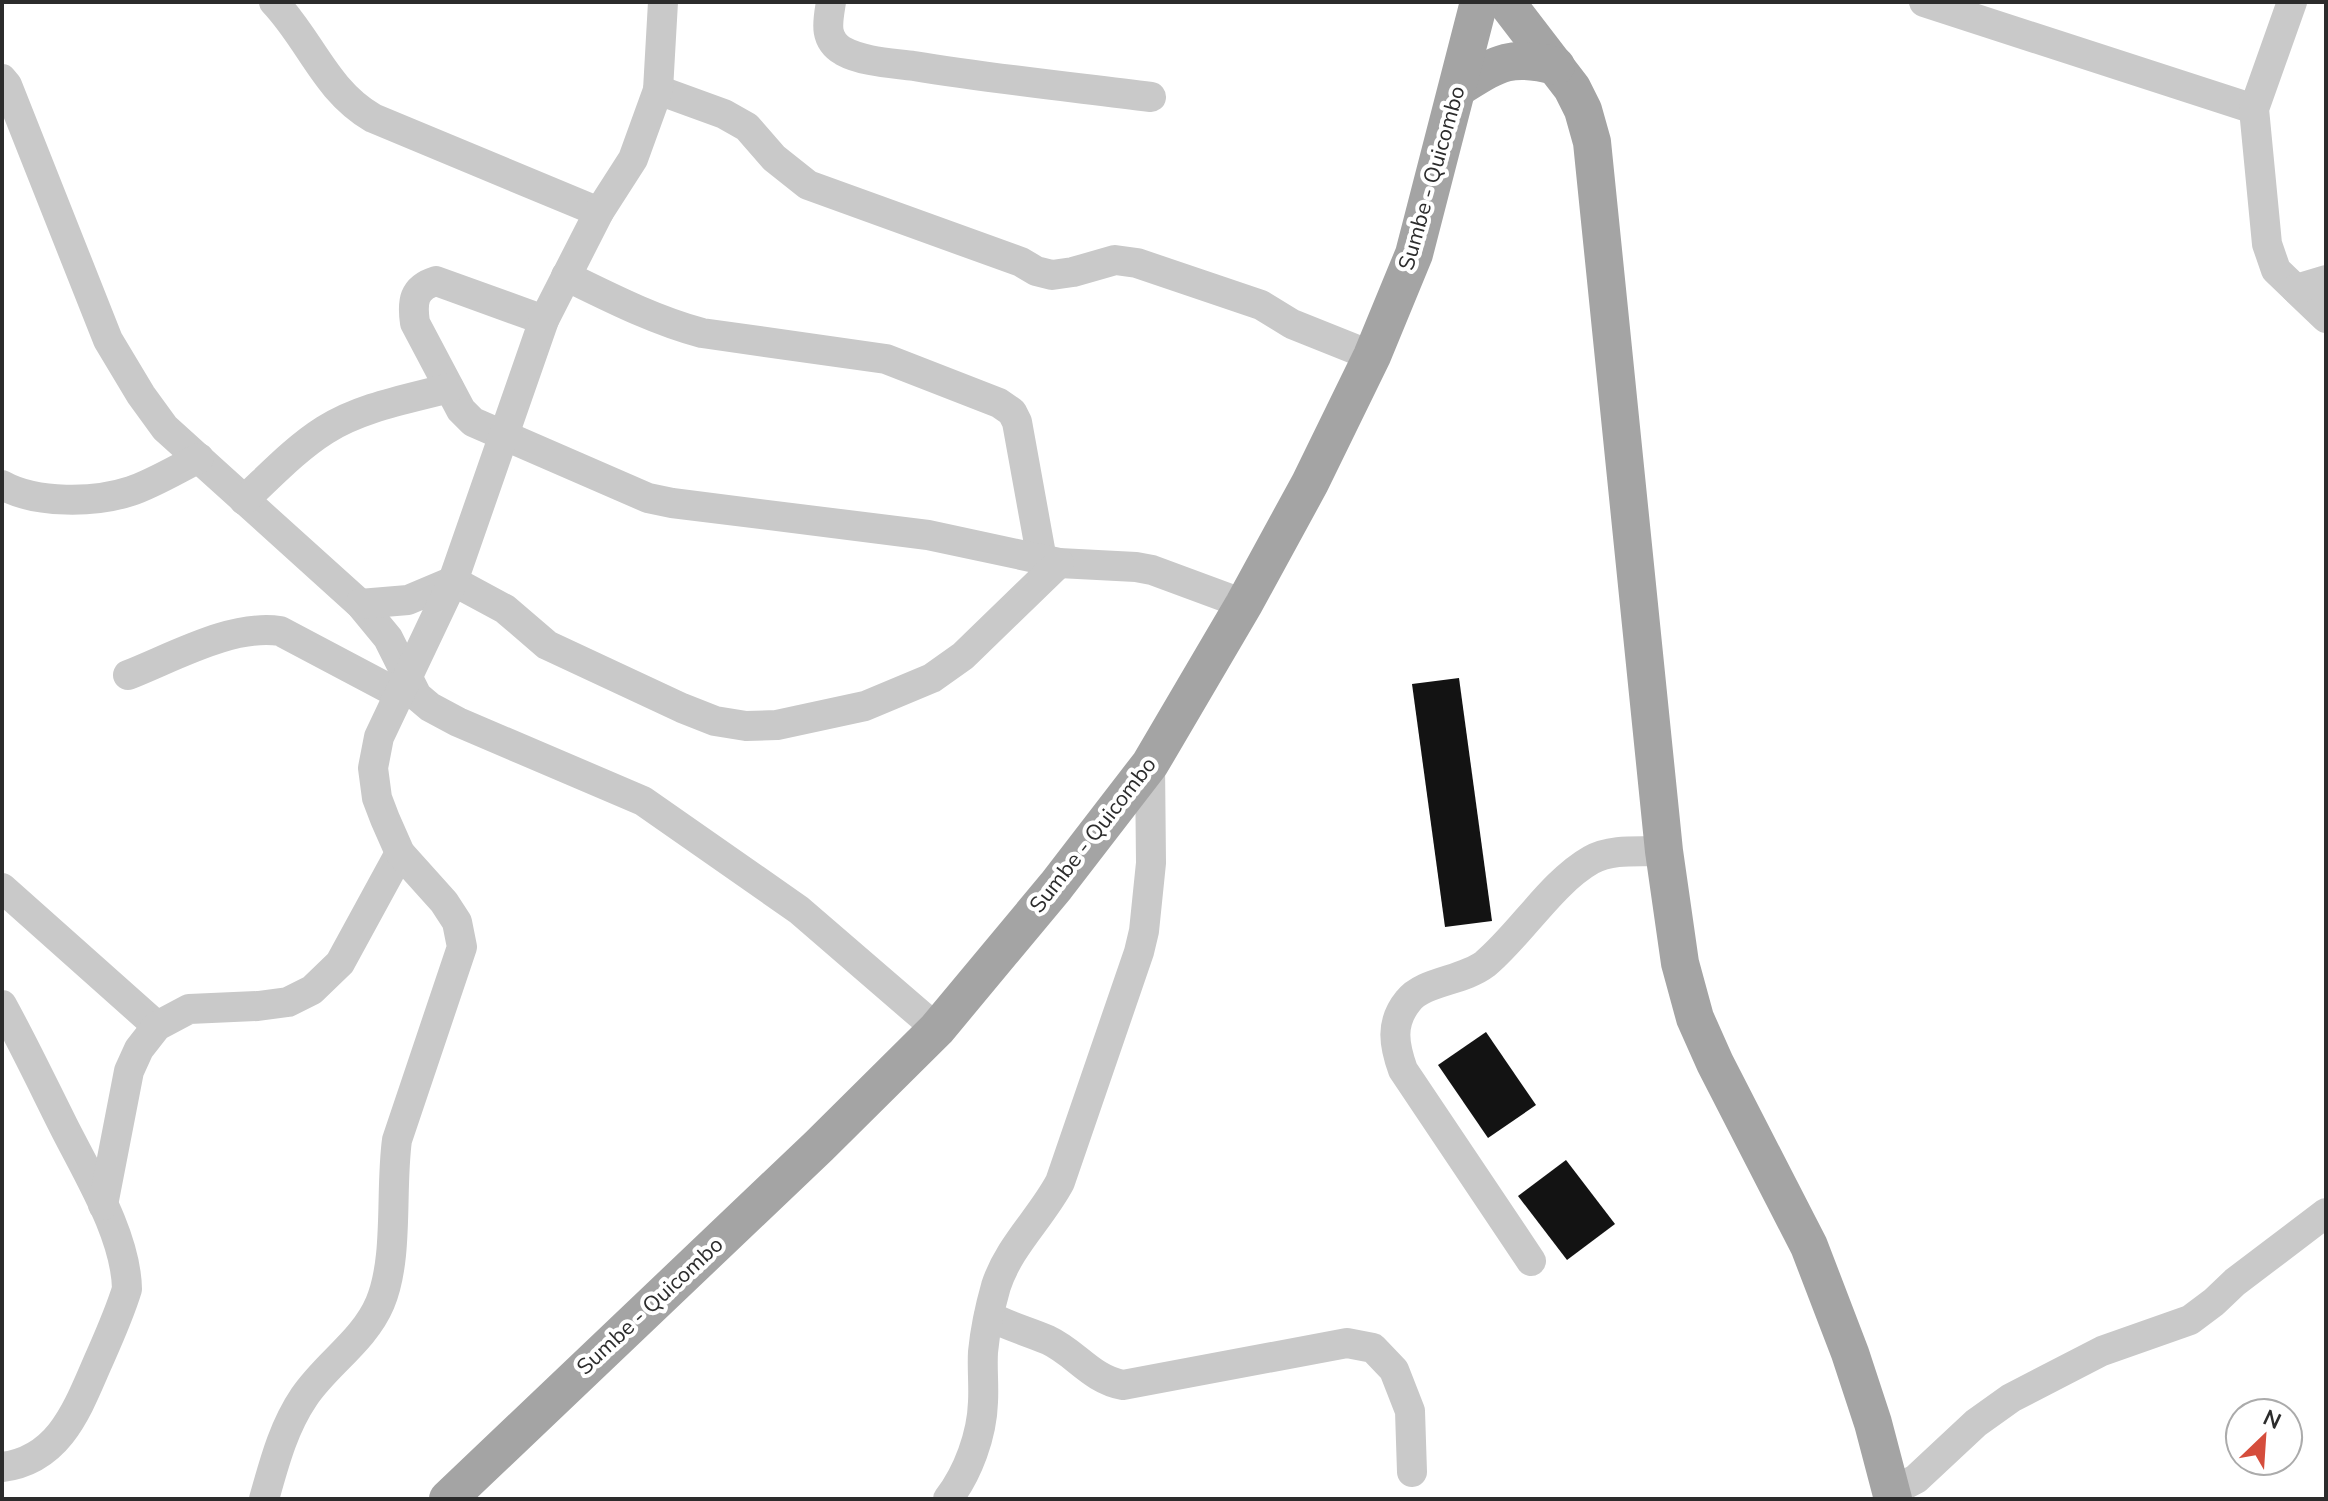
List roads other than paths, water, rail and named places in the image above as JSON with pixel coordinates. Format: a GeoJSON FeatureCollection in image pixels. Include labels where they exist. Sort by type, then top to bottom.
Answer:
{"type":"FeatureCollection","features":[{"type":"Feature","properties":{"kind":"main road","name":"Sumbe - Quicombo"},"geometry":{"type":"LineString","coordinates":[[448,1499],[819,1146],[937,1029],[1056,886],[1150,764],[1244,604],[1310,483],[1372,356],[1414,254],[1479,2]]}},
{"type":"Feature","properties":{"kind":"main road"},"geometry":{"type":"LineString","coordinates":[[1506,2],[1556,66],[1583,110],[1592,142],[1664,851],[1680,963],[1695,1018],[1809,1246],[1873,1423],[1907,1492]]}},
{"type":"Feature","properties":{"kind":"main road"},"geometry":{"type":"LineString","coordinates":[[1458,88],[1502,62],[1526,59],[1556,66]]}},
{"type":"Feature","properties":{"kind":"street"},"geometry":{"type":"LineString","coordinates":[[274,2],[338,92],[355,107],[373,118],[599,212]]}},
{"type":"Feature","properties":{"kind":"street"},"geometry":{"type":"LineString","coordinates":[[264,1499],[288,1425],[305,1395],[371,1322],[381,1301],[389,1273],[397,1140],[462,947],[457,922],[444,902],[400,853],[377,798],[373,768],[379,737],[453,581],[544,320],[599,212],[633,159],[658,90],[663,2]]}},
{"type":"Feature","properties":{"kind":"street"},"geometry":{"type":"LineString","coordinates":[[831,2],[827,30],[832,41],[843,51],[864,58],[1151,97]]}},
{"type":"Feature","properties":{"kind":"street"},"geometry":{"type":"LineString","coordinates":[[1924,2],[2254,109]]}},
{"type":"Feature","properties":{"kind":"street"},"geometry":{"type":"LineString","coordinates":[[2292,2],[2254,109],[2267,244],[2276,270],[2326,318]]}},
{"type":"Feature","properties":{"kind":"street"},"geometry":{"type":"LineString","coordinates":[[2,79],[108,340],[141,395],[165,428],[360,604],[388,638],[403,686]]}},
{"type":"Feature","properties":{"kind":"street"},"geometry":{"type":"LineString","coordinates":[[658,90],[724,114],[747,127],[774,158],[808,185],[1021,262],[1036,271],[1052,275],[1115,260],[1137,263],[1261,305],[1292,324],[1372,356]]}},
{"type":"Feature","properties":{"kind":"street"},"geometry":{"type":"LineString","coordinates":[[566,276],[648,317],[678,327],[886,359],[999,403],[1012,412],[1017,422],[1050,562]]}},
{"type":"Feature","properties":{"kind":"street"},"geometry":{"type":"LineString","coordinates":[[2296,289],[2326,280]]}},
{"type":"Feature","properties":{"kind":"street"},"geometry":{"type":"LineString","coordinates":[[544,320],[436,281],[424,284],[416,295],[413,310],[415,323],[449,388],[461,410],[473,422],[660,501],[928,535],[1050,562],[1152,570],[1244,604]]}},
{"type":"Feature","properties":{"kind":"street"},"geometry":{"type":"LineString","coordinates":[[244,500],[311,439],[328,428],[367,411],[449,388]]}},
{"type":"Feature","properties":{"kind":"street"},"geometry":{"type":"LineString","coordinates":[[2,485],[13,491],[45,498],[78,500],[130,491],[199,458]]}},
{"type":"Feature","properties":{"kind":"street"},"geometry":{"type":"LineString","coordinates":[[453,581],[505,609],[547,645],[682,708],[715,721],[746,726],[777,725],[865,706],[932,678],[963,656],[1050,562]]}},
{"type":"Feature","properties":{"kind":"street"},"geometry":{"type":"LineString","coordinates":[[360,604],[408,600],[453,581]]}},
{"type":"Feature","properties":{"kind":"street"},"geometry":{"type":"LineString","coordinates":[[128,675],[241,631],[262,628],[280,631],[403,686],[430,707],[458,722],[643,801],[799,910],[937,1029]]}},
{"type":"Feature","properties":{"kind":"street"},"geometry":{"type":"LineString","coordinates":[[948,1499],[957,1487],[978,1437],[983,1404],[983,1353],[997,1284],[1013,1248],[1042,1214],[1060,1182],[1139,952],[1151,863],[1150,764]]}},
{"type":"Feature","properties":{"kind":"street"},"geometry":{"type":"LineString","coordinates":[[1531,1261],[1403,1070],[1394,1046],[1394,1028],[1408,1000],[1417,992],[1463,977],[1485,963],[1571,875],[1592,859],[1613,853],[1664,851]]}},
{"type":"Feature","properties":{"kind":"street"},"geometry":{"type":"LineString","coordinates":[[103,1205],[129,1071],[139,1049],[157,1026],[189,1009],[288,1002],[312,990],[340,963],[400,853]]}},
{"type":"Feature","properties":{"kind":"street"},"geometry":{"type":"LineString","coordinates":[[2,888],[157,1026]]}},
{"type":"Feature","properties":{"kind":"street"},"geometry":{"type":"LineString","coordinates":[[2,1005],[103,1205],[127,1272],[127,1289],[122,1307],[73,1419],[46,1448],[30,1459],[2,1467]]}},
{"type":"Feature","properties":{"kind":"street"},"geometry":{"type":"LineString","coordinates":[[1907,1492],[1996,1407],[2102,1351],[2190,1320],[2326,1213]]}},
{"type":"Feature","properties":{"kind":"street"},"geometry":{"type":"LineString","coordinates":[[989,1316],[1014,1329],[1048,1340],[1097,1377],[1123,1385],[1347,1343],[1373,1348],[1394,1370],[1410,1411],[1412,1472]]}}]}
